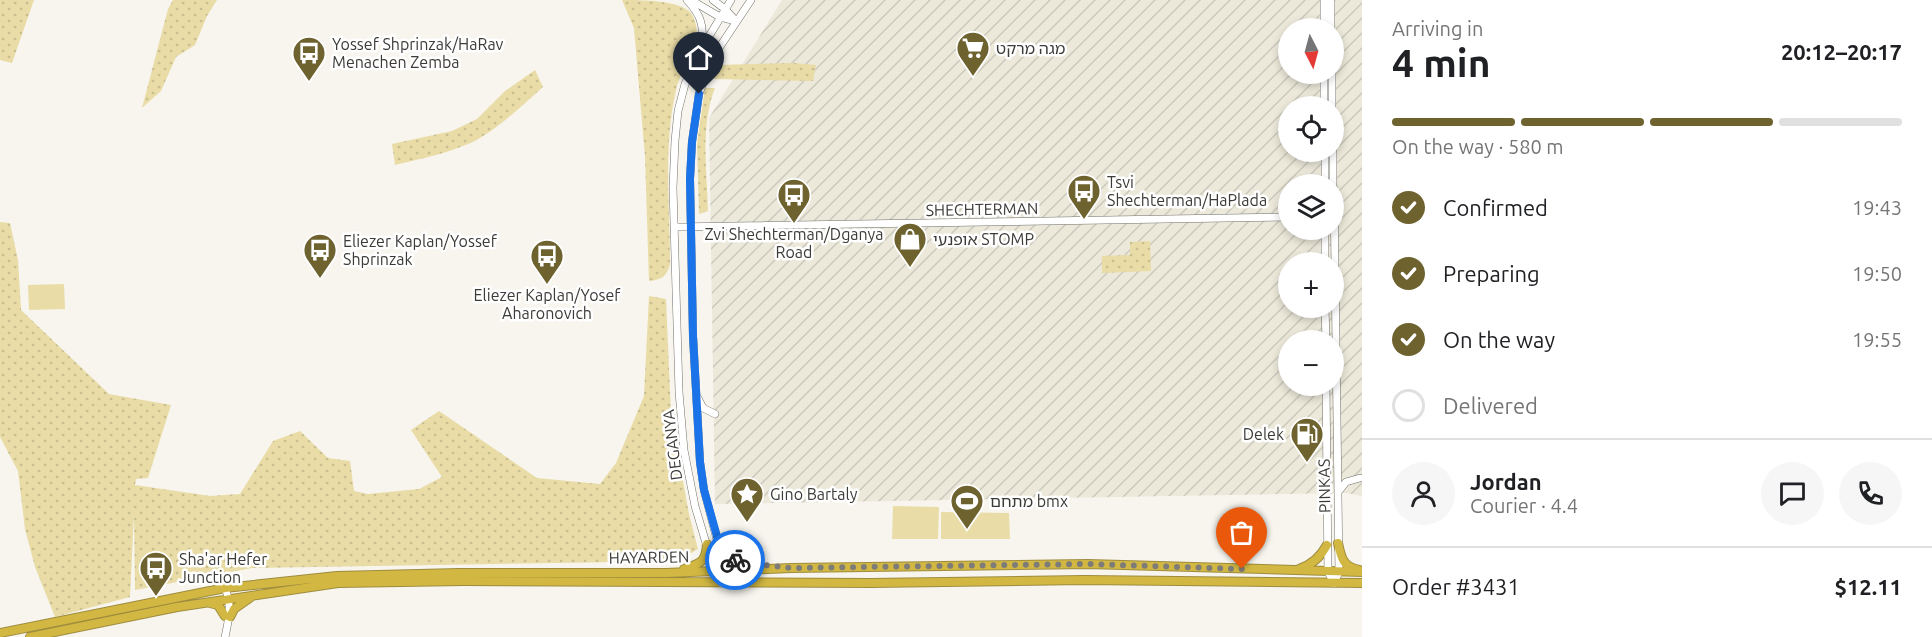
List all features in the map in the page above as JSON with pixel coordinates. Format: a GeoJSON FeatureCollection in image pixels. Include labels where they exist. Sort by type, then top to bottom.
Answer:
{"type":"FeatureCollection","features":[{"type":"Feature","properties":{"kind":"highway"},"geometry":{"type":"LineString","coordinates":[[718,540],[725,552],[740,562],[790,568]]}},
{"type":"Feature","properties":{"kind":"highway"},"geometry":{"type":"LineString","coordinates":[[1338,543],[1341,558],[1345,564],[1362,572]]}},
{"type":"Feature","properties":{"kind":"highway"},"geometry":{"type":"LineString","coordinates":[[675,572],[703,560],[707,555],[707,544]]}},
{"type":"Feature","properties":{"kind":"highway"},"geometry":{"type":"LineString","coordinates":[[1290,571],[1305,567],[1317,559],[1327,545]]}},
{"type":"Feature","properties":{"kind":"highway","name":"HAYARDEN"},"geometry":{"type":"LineString","coordinates":[[0,633],[225,588],[338,576],[1088,564],[1362,572]]}},
{"type":"Feature","properties":{"kind":"highway","name":"HAYARDEN"},"geometry":{"type":"LineString","coordinates":[[30,637],[226,599],[338,583],[463,580],[872,583],[1084,580],[1362,583]]}},
{"type":"Feature","properties":{"kind":"highway"},"geometry":{"type":"LineString","coordinates":[[204,603],[218,605],[227,617],[237,606],[254,595]]}},
{"type":"Feature","properties":{"kind":"street"},"geometry":{"type":"LineString","coordinates":[[687,0],[701,18],[703,33],[701,48]]}},
{"type":"Feature","properties":{"kind":"street"},"geometry":{"type":"LineString","coordinates":[[691,0],[720,17],[736,21]]}},
{"type":"Feature","properties":{"kind":"street"},"geometry":{"type":"LineString","coordinates":[[713,0],[736,21]]}},
{"type":"Feature","properties":{"kind":"street","name":"DEGANYA"},"geometry":{"type":"LineString","coordinates":[[721,583],[714,570],[689,483],[683,441],[679,392],[674,153],[678,111],[685,84],[701,48],[731,0]]}},
{"type":"Feature","properties":{"kind":"street","name":"DEGANYA"},"geometry":{"type":"LineString","coordinates":[[725,570],[703,483],[696,388],[690,179],[692,142],[699,94],[717,51],[751,0]]}},
{"type":"Feature","properties":{"kind":"street"},"geometry":{"type":"LineString","coordinates":[[1324,18],[1324,0],[1331,0],[1331,18]]}},
{"type":"Feature","properties":{"kind":"street","name":"SHECHTERMAN"},"geometry":{"type":"LineString","coordinates":[[675,227],[1278,217]]}},
{"type":"Feature","properties":{"kind":"street","name":"PINKAS"},"geometry":{"type":"LineString","coordinates":[[1334,583],[1339,572],[1335,240]]}},
{"type":"Feature","properties":{"kind":"street"},"geometry":{"type":"LineString","coordinates":[[696,388],[703,408],[715,414]]}},
{"type":"Feature","properties":{"kind":"street","name":"PINKAS"},"geometry":{"type":"LineString","coordinates":[[1326,396],[1328,572],[1334,583]]}},
{"type":"Feature","properties":{"kind":"street"},"geometry":{"type":"LineString","coordinates":[[1338,492],[1346,482],[1360,478]]}},
{"type":"Feature","properties":{"kind":"street"},"geometry":{"type":"LineString","coordinates":[[721,583],[725,570]]}},
{"type":"Feature","properties":{"kind":"street"},"geometry":{"type":"LineString","coordinates":[[225,588],[227,617],[225,637]]}},
{"type":"Feature","properties":{"kind":"shaded area"},"geometry":{"type":"Polygon","coordinates":[[[0,0],[34,0],[12,63],[0,60],[0,0]]]}},
{"type":"Feature","properties":{"kind":"shaded area"},"geometry":{"type":"Polygon","coordinates":[[[173,0],[217,0],[207,16],[195,45],[176,57],[161,91],[142,108],[168,9],[173,0]]]}},
{"type":"Feature","properties":{"kind":"shaded area"},"geometry":{"type":"Polygon","coordinates":[[[622,0],[678,5],[691,13],[697,33],[692,52],[679,80],[672,111],[668,154],[670,264],[663,277],[649,281],[645,157],[634,28],[622,0]]]}},
{"type":"Feature","properties":{"kind":"shaded area"},"geometry":{"type":"Polygon","coordinates":[[[782,0],[1362,0],[1362,496],[1347,493],[715,504],[709,118],[782,0]]]}},
{"type":"Feature","properties":{"kind":"shaded area"},"geometry":{"type":"Polygon","coordinates":[[[794,63],[816,65],[813,81],[714,79],[717,65],[794,63]]]}},
{"type":"Feature","properties":{"kind":"shaded area"},"geometry":{"type":"Polygon","coordinates":[[[535,70],[543,87],[488,133],[450,151],[395,165],[392,144],[452,131],[477,119],[505,91],[535,70]]]}},
{"type":"Feature","properties":{"kind":"shaded area"},"geometry":{"type":"Polygon","coordinates":[[[705,88],[715,88],[707,117],[706,133],[708,211],[699,214],[697,144],[705,88]]]}},
{"type":"Feature","properties":{"kind":"shaded area"},"geometry":{"type":"Polygon","coordinates":[[[0,222],[10,223],[18,260],[21,310],[109,394],[171,405],[148,478],[136,479],[135,485],[210,496],[240,494],[273,441],[300,431],[328,458],[350,461],[354,491],[368,494],[419,489],[442,477],[411,430],[439,411],[537,478],[600,484],[616,463],[644,396],[649,296],[666,299],[671,414],[689,514],[698,549],[678,561],[252,568],[135,590],[134,513],[130,597],[55,617],[35,567],[25,529],[18,471],[0,437],[0,222]]]}},
{"type":"Feature","properties":{"kind":"shaded area"},"geometry":{"type":"Polygon","coordinates":[[[1150,241],[1151,271],[1102,273],[1102,256],[1130,255],[1130,242],[1150,241]]]}},
{"type":"Feature","properties":{"kind":"shaded area"},"geometry":{"type":"Polygon","coordinates":[[[64,284],[65,309],[29,310],[28,285],[64,284]]]}},
{"type":"Feature","properties":{"kind":"shaded area"},"geometry":{"type":"Polygon","coordinates":[[[893,506],[939,507],[938,539],[892,539],[893,506]]]}},
{"type":"Feature","properties":{"kind":"shaded area"},"geometry":{"type":"Polygon","coordinates":[[[941,512],[1009,513],[1010,539],[941,539],[941,512]]]}},
{"type":"Feature","properties":{"kind":"way so far"},"geometry":{"type":"LineString","coordinates":[[735,560],[790,568],[1088,564],[1242,569]]}},
{"type":"Feature","properties":{"kind":"place","name":"מגה מרקט"},"geometry":{"type":"Point","coordinates":[973,77]}},
{"type":"Feature","properties":{"kind":"place","name":"Yossef Shprinzak/HaRav Menachen Zemba"},"geometry":{"type":"Point","coordinates":[309,82]}},
{"type":"Feature","properties":{"kind":"place","name":"Tsvi Shechterman/HaPlada"},"geometry":{"type":"Point","coordinates":[1084,220]}},
{"type":"Feature","properties":{"kind":"place","name":"Zvi Shechterman/Dganya Road"},"geometry":{"type":"Point","coordinates":[794,224]}},
{"type":"Feature","properties":{"kind":"place","name":"אופנעי STOMP"},"geometry":{"type":"Point","coordinates":[910,268]}},
{"type":"Feature","properties":{"kind":"place","name":"Eliezer Kaplan/Yossef Shprinzak"},"geometry":{"type":"Point","coordinates":[320,279]}},
{"type":"Feature","properties":{"kind":"place","name":"Eliezer Kaplan/Yosef Aharonovich"},"geometry":{"type":"Point","coordinates":[547,285]}},
{"type":"Feature","properties":{"kind":"place","name":"Delek"},"geometry":{"type":"Point","coordinates":[1307,463]}},
{"type":"Feature","properties":{"kind":"place","name":"Gino Bartaly"},"geometry":{"type":"Point","coordinates":[747,523]}},
{"type":"Feature","properties":{"kind":"place","name":"מתחם bmx"},"geometry":{"type":"Point","coordinates":[967,530]}},
{"type":"Feature","properties":{"kind":"place","name":"Sha'ar Hefer Junction"},"geometry":{"type":"Point","coordinates":[156,597]}},
{"type":"Feature","properties":{"kind":"route"},"geometry":{"type":"LineString","coordinates":[[699,94],[692,142],[690,179],[693,336],[700,462],[711,521],[725,552],[735,560]]}}]}
